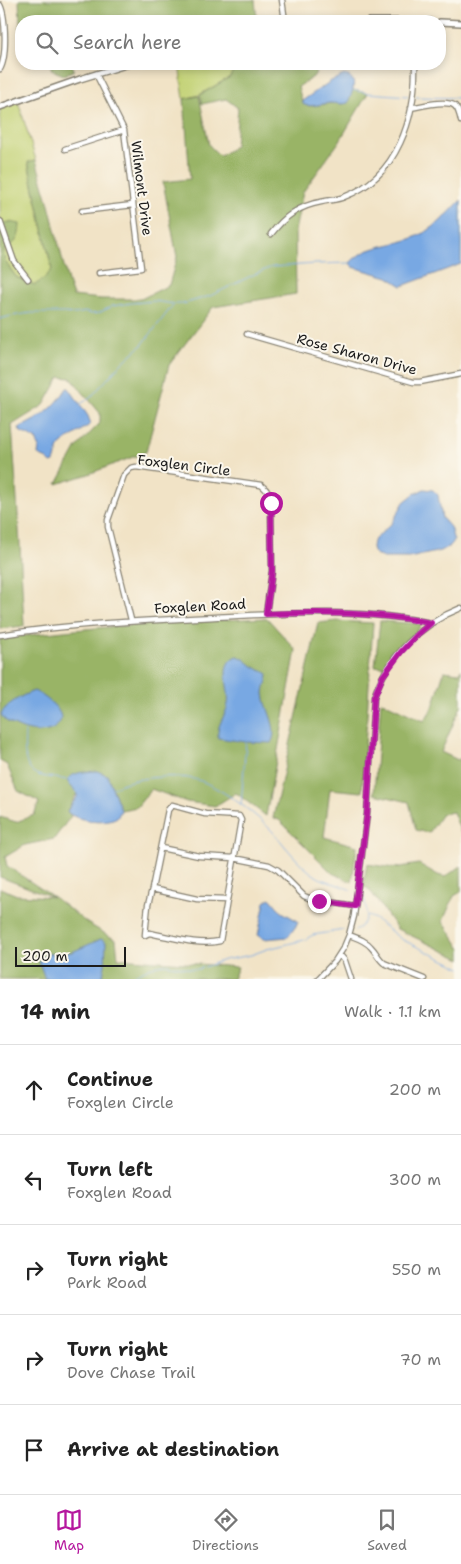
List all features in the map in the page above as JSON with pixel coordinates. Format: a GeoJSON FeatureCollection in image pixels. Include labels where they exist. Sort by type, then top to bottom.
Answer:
{"type":"FeatureCollection","features":[{"type":"Feature","properties":{"kind":"street"},"geometry":{"type":"LineString","coordinates":[[282,0],[284,15]]}},
{"type":"Feature","properties":{"kind":"street"},"geometry":{"type":"LineString","coordinates":[[0,5],[2,11],[4,59],[0,69]]}},
{"type":"Feature","properties":{"kind":"street"},"geometry":{"type":"LineString","coordinates":[[446,22],[461,23]]}},
{"type":"Feature","properties":{"kind":"street"},"geometry":{"type":"LineString","coordinates":[[0,107],[109,70]]}},
{"type":"Feature","properties":{"kind":"street"},"geometry":{"type":"LineString","coordinates":[[271,234],[280,223],[296,210],[308,204],[345,197],[363,188],[389,164],[398,149],[409,118],[414,70]]}},
{"type":"Feature","properties":{"kind":"street","name":"Wilmont Drive"},"geometry":{"type":"LineString","coordinates":[[96,74],[124,130],[141,268],[99,273]]}},
{"type":"Feature","properties":{"kind":"street"},"geometry":{"type":"LineString","coordinates":[[411,108],[436,103],[453,104],[459,111],[461,121]]}},
{"type":"Feature","properties":{"kind":"street"},"geometry":{"type":"LineString","coordinates":[[65,149],[124,130]]}},
{"type":"Feature","properties":{"kind":"street"},"geometry":{"type":"LineString","coordinates":[[82,211],[133,205]]}},
{"type":"Feature","properties":{"kind":"street"},"geometry":{"type":"LineString","coordinates":[[0,221],[14,261],[28,279]]}},
{"type":"Feature","properties":{"kind":"street","name":"Rose Sharon Drive"},"geometry":{"type":"LineString","coordinates":[[247,334],[413,382],[461,374]]}},
{"type":"Feature","properties":{"kind":"street","name":"Foxglen Circle"},"geometry":{"type":"LineString","coordinates":[[132,620],[108,527],[108,520],[124,475],[131,468],[261,485],[269,492],[271,503],[272,565],[266,614]]}},
{"type":"Feature","properties":{"kind":"street"},"geometry":{"type":"LineString","coordinates":[[318,979],[340,955],[349,935],[355,906],[367,814],[374,697],[383,676],[401,652],[418,634],[431,623],[461,608]]}},
{"type":"Feature","properties":{"kind":"street","name":"Foxglen Road"},"geometry":{"type":"LineString","coordinates":[[0,635],[29,630],[132,620],[266,614],[337,613],[380,615],[431,623]]}},
{"type":"Feature","properties":{"kind":"street"},"geometry":{"type":"LineString","coordinates":[[172,805],[205,814],[239,816],[241,824],[220,941],[194,942],[150,933],[144,935],[148,905],[161,848],[168,810],[172,805]]}},
{"type":"Feature","properties":{"kind":"street"},"geometry":{"type":"LineString","coordinates":[[161,848],[198,856],[234,858],[274,867],[304,896],[311,899],[355,906]]}},
{"type":"Feature","properties":{"kind":"street"},"geometry":{"type":"LineString","coordinates":[[152,889],[197,899],[226,900]]}},
{"type":"Feature","properties":{"kind":"street"},"geometry":{"type":"LineString","coordinates":[[349,935],[366,943],[371,947],[378,959],[384,963],[424,979]]}},
{"type":"Feature","properties":{"kind":"street"},"geometry":{"type":"LineString","coordinates":[[340,955],[345,961],[351,979]]}},
{"type":"Feature","properties":{"kind":"green space"},"geometry":{"type":"Polygon","coordinates":[[[19,0],[255,0],[256,15],[20,15],[19,0]]]}},
{"type":"Feature","properties":{"kind":"green space"},"geometry":{"type":"Polygon","coordinates":[[[52,70],[74,70],[64,75],[52,70]]]}},
{"type":"Feature","properties":{"kind":"green space"},"geometry":{"type":"Polygon","coordinates":[[[180,70],[233,70],[230,77],[199,95],[184,99],[180,70]]]}},
{"type":"Feature","properties":{"kind":"green space"},"geometry":{"type":"Polygon","coordinates":[[[233,70],[318,70],[313,77],[298,87],[302,101],[309,106],[333,103],[344,104],[353,90],[368,93],[339,142],[303,192],[295,231],[296,294],[213,307],[169,365],[146,452],[57,484],[77,447],[100,423],[100,413],[71,378],[60,377],[44,405],[12,425],[24,626],[0,629],[0,224],[9,222],[20,224],[16,240],[4,250],[5,261],[16,277],[35,285],[45,278],[52,269],[28,162],[36,160],[73,296],[101,299],[141,299],[169,285],[177,257],[163,182],[190,179],[184,99],[199,96],[209,145],[220,156],[235,146],[238,108],[226,99],[202,104],[200,95],[230,77],[233,70]]]}},
{"type":"Feature","properties":{"kind":"green space"},"geometry":{"type":"Polygon","coordinates":[[[18,101],[36,160],[28,163],[52,270],[46,278],[35,285],[16,277],[5,261],[0,224],[0,107],[18,101]]]}},
{"type":"Feature","properties":{"kind":"green space"},"geometry":{"type":"Polygon","coordinates":[[[267,618],[296,650],[266,816],[236,793],[215,806],[187,802],[151,789],[137,807],[121,810],[107,775],[75,790],[77,793],[67,811],[71,816],[54,839],[25,845],[5,857],[7,866],[55,898],[87,923],[116,940],[118,958],[238,967],[233,979],[0,979],[0,888],[17,895],[53,897],[0,877],[0,817],[16,822],[34,815],[39,802],[18,791],[7,765],[0,761],[0,639],[100,628],[267,618]]]}},
{"type":"Feature","properties":{"kind":"green space"},"geometry":{"type":"Polygon","coordinates":[[[337,621],[373,623],[362,792],[330,789],[324,837],[357,846],[352,882],[332,873],[279,820],[273,818],[318,623],[337,621]]]}},
{"type":"Feature","properties":{"kind":"green space"},"geometry":{"type":"Polygon","coordinates":[[[380,621],[422,624],[394,653],[384,667],[375,666],[380,621]]]}},
{"type":"Feature","properties":{"kind":"green space"},"geometry":{"type":"Polygon","coordinates":[[[461,669],[461,706],[441,752],[458,760],[461,758],[461,833],[453,812],[442,814],[429,833],[416,830],[409,802],[374,794],[381,701],[424,721],[433,707],[444,671],[459,673],[461,669]]]}},
{"type":"Feature","properties":{"kind":"green space"},"geometry":{"type":"Polygon","coordinates":[[[367,864],[394,868],[419,864],[445,877],[461,866],[461,892],[454,896],[443,921],[461,949],[461,959],[397,929],[369,889],[363,886],[367,864]]]}},
{"type":"Feature","properties":{"kind":"water"},"geometry":{"type":"Polygon","coordinates":[[[344,75],[352,79],[354,86],[348,103],[304,105],[302,101],[331,81],[344,75]]]}},
{"type":"Feature","properties":{"kind":"water"},"geometry":{"type":"Polygon","coordinates":[[[461,200],[461,264],[402,286],[388,277],[353,267],[350,263],[356,257],[371,249],[405,241],[420,235],[439,222],[461,200]]]}},
{"type":"Feature","properties":{"kind":"water"},"geometry":{"type":"Polygon","coordinates":[[[69,388],[88,416],[91,424],[60,445],[54,462],[51,463],[38,455],[39,447],[36,439],[21,432],[19,428],[47,412],[69,388]]]}},
{"type":"Feature","properties":{"kind":"water"},"geometry":{"type":"Polygon","coordinates":[[[424,489],[433,490],[438,495],[442,518],[450,527],[454,541],[450,546],[441,551],[409,558],[384,558],[378,556],[373,552],[373,541],[392,523],[404,502],[424,489]]]}},
{"type":"Feature","properties":{"kind":"water"},"geometry":{"type":"Polygon","coordinates":[[[237,656],[268,674],[264,693],[274,732],[271,743],[218,738],[218,729],[228,704],[226,671],[231,659],[237,656]]]}},
{"type":"Feature","properties":{"kind":"water"},"geometry":{"type":"Polygon","coordinates":[[[34,691],[48,700],[60,713],[60,722],[51,730],[39,732],[26,730],[7,721],[1,714],[11,703],[34,691]]]}},
{"type":"Feature","properties":{"kind":"water"},"geometry":{"type":"Polygon","coordinates":[[[97,771],[107,775],[121,810],[117,817],[98,821],[83,819],[70,814],[67,811],[77,797],[77,793],[67,780],[77,773],[97,771]]]}},
{"type":"Feature","properties":{"kind":"water"},"geometry":{"type":"Polygon","coordinates":[[[270,898],[282,912],[298,921],[288,937],[264,939],[258,935],[265,902],[270,898]]]}},
{"type":"Feature","properties":{"kind":"water"},"geometry":{"type":"Polygon","coordinates":[[[101,939],[106,942],[105,966],[102,979],[45,979],[39,962],[42,957],[47,954],[72,952],[101,939]]]}},
{"type":"Feature","properties":{"kind":"waterway"},"geometry":{"type":"LineString","coordinates":[[353,90],[409,96]]}},
{"type":"Feature","properties":{"kind":"waterway"},"geometry":{"type":"LineString","coordinates":[[416,97],[461,98]]}},
{"type":"Feature","properties":{"kind":"waterway"},"geometry":{"type":"LineString","coordinates":[[0,319],[31,313],[75,314],[86,312],[91,314],[99,313],[112,306],[155,301],[183,304],[210,296],[272,267],[350,263]]}},
{"type":"Feature","properties":{"kind":"waterway"},"geometry":{"type":"LineString","coordinates":[[80,404],[89,399],[123,362],[142,345],[173,305]]}},
{"type":"Feature","properties":{"kind":"waterway"},"geometry":{"type":"LineString","coordinates":[[25,731],[25,752],[30,770],[42,776],[67,780]]}},
{"type":"Feature","properties":{"kind":"waterway"},"geometry":{"type":"LineString","coordinates":[[241,805],[246,742]]}},
{"type":"Feature","properties":{"kind":"waterway"},"geometry":{"type":"LineString","coordinates":[[113,788],[130,781],[161,777],[184,777],[206,783],[233,799],[259,818],[310,872],[323,880],[351,890]]}},
{"type":"Feature","properties":{"kind":"waterway"},"geometry":{"type":"LineString","coordinates":[[355,931],[364,923],[367,915],[363,894],[360,893]]}},
{"type":"Feature","properties":{"kind":"waterway"},"geometry":{"type":"LineString","coordinates":[[368,916],[375,919],[401,939],[461,968]]}},
{"type":"Feature","properties":{"kind":"waterway"},"geometry":{"type":"LineString","coordinates":[[127,979],[158,965],[165,964],[199,969],[224,960],[251,955],[304,940],[313,935],[344,930]]}},
{"type":"Feature","properties":{"kind":"route"},"geometry":{"type":"LineString","coordinates":[[271,503],[272,578],[266,614],[318,612],[380,615],[431,623],[401,652],[383,676],[374,697],[367,814],[355,906],[319,901]]}}]}
